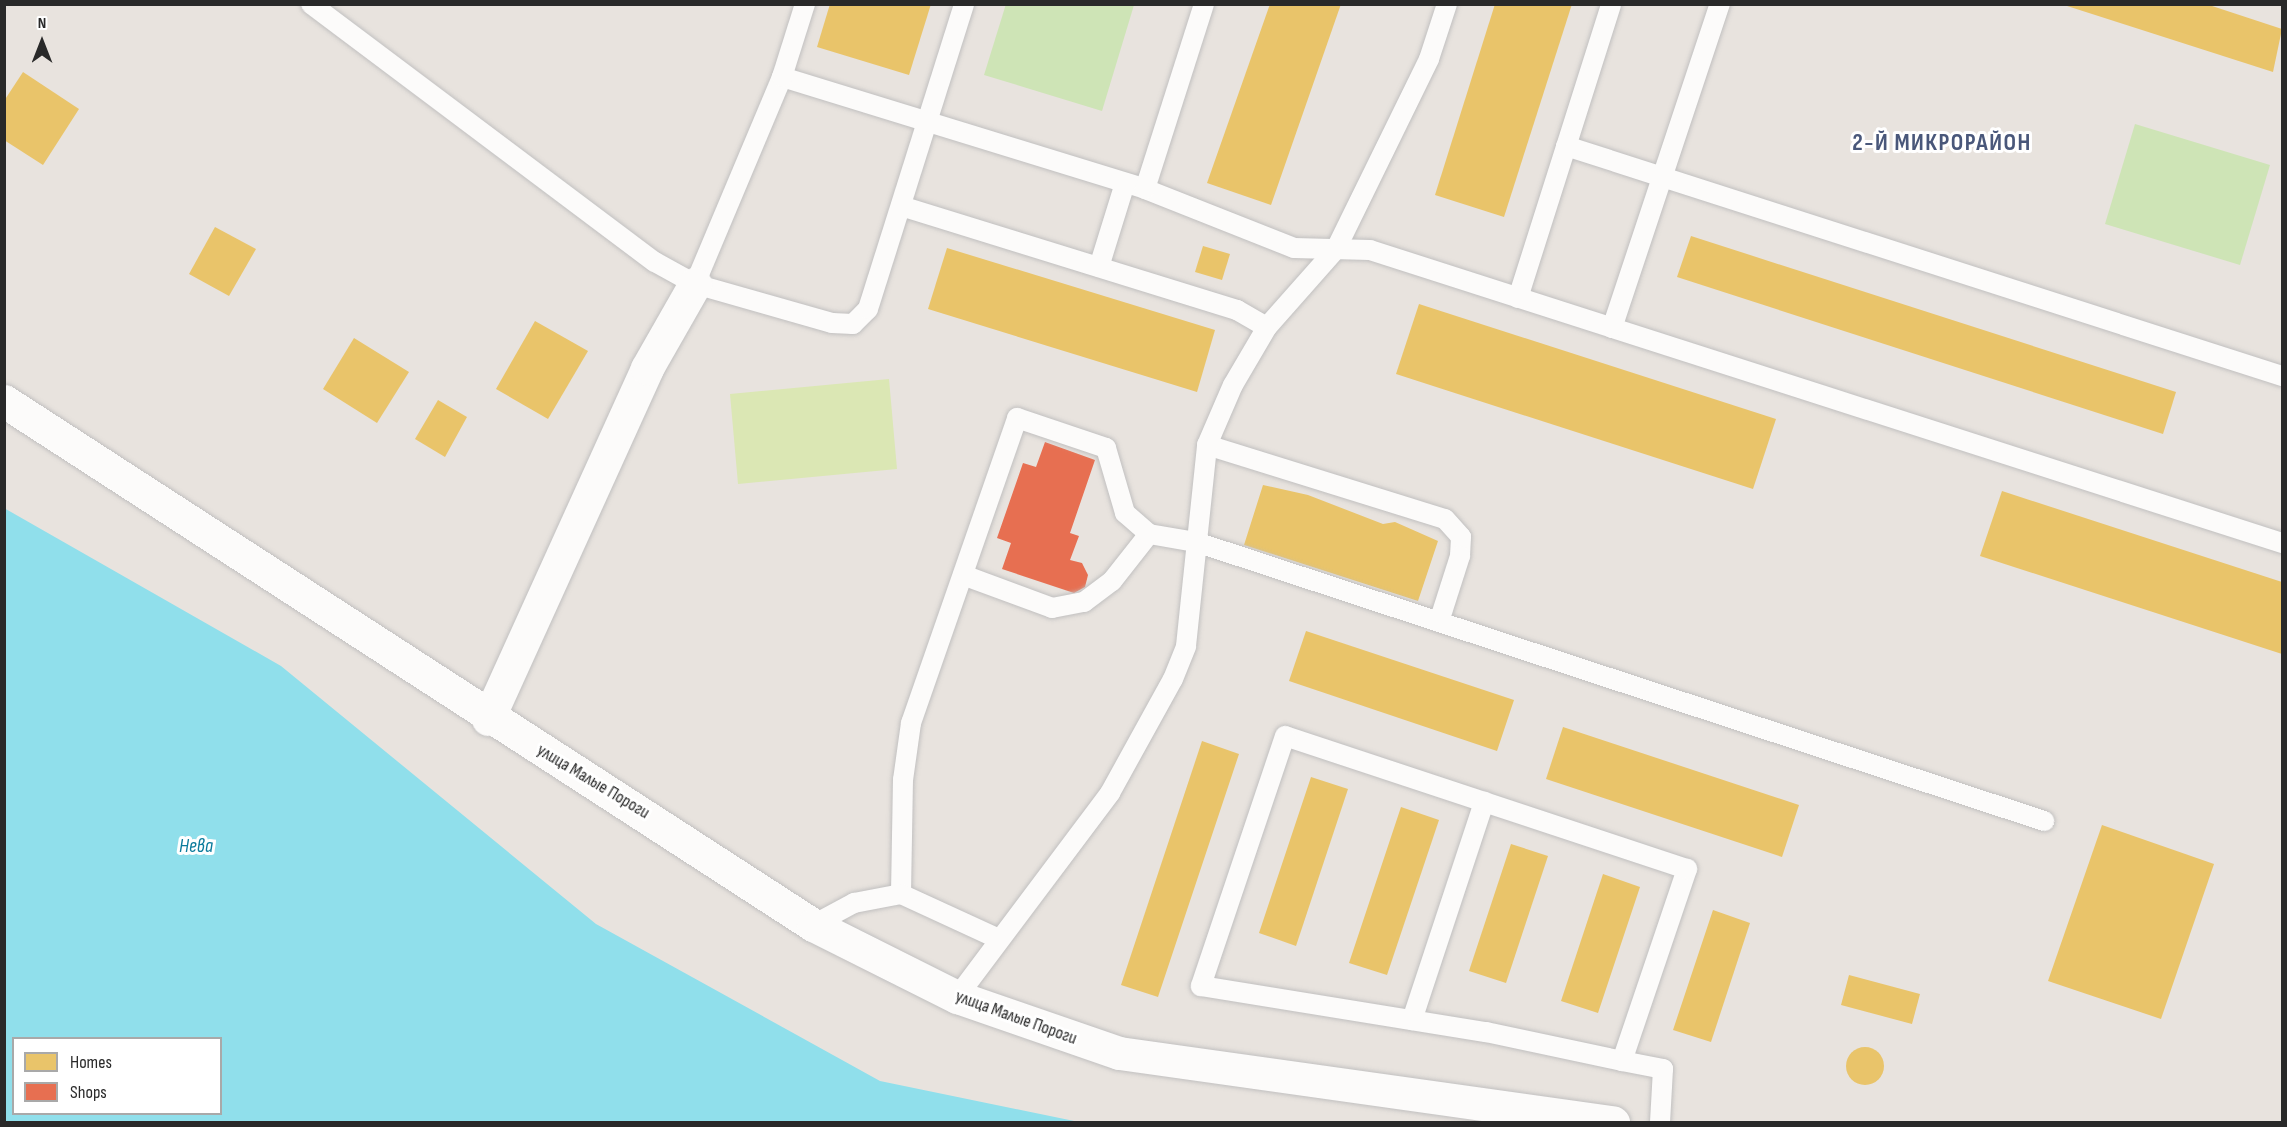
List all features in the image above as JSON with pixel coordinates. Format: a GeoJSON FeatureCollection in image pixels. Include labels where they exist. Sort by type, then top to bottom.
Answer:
{"type":"FeatureCollection","features":[{"type":"Feature","properties":{"kind":"street"},"geometry":{"type":"LineString","coordinates":[[488,719],[647,368],[695,284]]}},
{"type":"Feature","properties":{"kind":"street","name":"улица Малые Пороги"},"geometry":{"type":"LineString","coordinates":[[4,401],[488,719],[643,811],[813,925],[957,997],[1119,1053],[1613,1122]]}},
{"type":"Feature","properties":{"kind":"lane"},"geometry":{"type":"LineString","coordinates":[[310,4],[655,262],[695,284],[832,323],[853,324],[868,309],[964,4]]}},
{"type":"Feature","properties":{"kind":"lane"},"geometry":{"type":"LineString","coordinates":[[695,284],[782,77],[805,4]]}},
{"type":"Feature","properties":{"kind":"lane"},"geometry":{"type":"LineString","coordinates":[[1145,189],[1204,4]]}},
{"type":"Feature","properties":{"kind":"lane"},"geometry":{"type":"LineString","coordinates":[[957,997],[1110,793],[1173,679],[1186,646],[1208,446],[1233,385],[1267,327],[1336,249],[1429,59],[1447,4]]}},
{"type":"Feature","properties":{"kind":"lane"},"geometry":{"type":"LineString","coordinates":[[1518,298],[1611,4]]}},
{"type":"Feature","properties":{"kind":"lane"},"geometry":{"type":"LineString","coordinates":[[1612,328],[1720,4]]}},
{"type":"Feature","properties":{"kind":"lane"},"geometry":{"type":"LineString","coordinates":[[782,77],[1145,189],[1294,248],[1370,250],[2282,541]]}},
{"type":"Feature","properties":{"kind":"lane"},"geometry":{"type":"LineString","coordinates":[[1566,146],[2283,376]]}},
{"type":"Feature","properties":{"kind":"lane"},"geometry":{"type":"LineString","coordinates":[[1099,267],[1125,183]]}},
{"type":"Feature","properties":{"kind":"lane"},"geometry":{"type":"LineString","coordinates":[[901,206],[1237,310],[1267,327]]}},
{"type":"Feature","properties":{"kind":"lane"},"geometry":{"type":"LineString","coordinates":[[901,894],[903,790],[911,723],[1017,418],[1106,448],[1125,513],[1149,534],[1196,542],[2044,821]]}},
{"type":"Feature","properties":{"kind":"lane"},"geometry":{"type":"LineString","coordinates":[[1208,446],[1444,519],[1461,537],[1460,556],[1439,622]]}},
{"type":"Feature","properties":{"kind":"lane"},"geometry":{"type":"LineString","coordinates":[[963,575],[1052,608],[1084,602],[1112,581],[1149,534]]}},
{"type":"Feature","properties":{"kind":"lane"},"geometry":{"type":"LineString","coordinates":[[1622,1060],[1687,869],[1285,736],[1202,986],[1412,1020],[1663,1069],[1660,1122]]}},
{"type":"Feature","properties":{"kind":"lane"},"geometry":{"type":"LineString","coordinates":[[1412,1020],[1484,802]]}},
{"type":"Feature","properties":{"kind":"lane"},"geometry":{"type":"LineString","coordinates":[[813,925],[854,903],[901,894],[999,939]]}},
{"type":"Feature","properties":{"kind":"green space"},"geometry":{"type":"Polygon","coordinates":[[[1006,4],[1134,5],[1102,111],[984,75],[1006,4]]]}},
{"type":"Feature","properties":{"kind":"green space"},"geometry":{"type":"Polygon","coordinates":[[[2135,124],[2270,165],[2240,265],[2105,224],[2135,124]]]}},
{"type":"Feature","properties":{"kind":"green space"},"geometry":{"type":"Polygon","coordinates":[[[889,379],[897,469],[738,484],[730,394],[889,379]]]}},
{"type":"Feature","properties":{"kind":"water","name":"Нева"},"geometry":{"type":"Polygon","coordinates":[[[4,508],[281,666],[596,924],[880,1081],[1079,1122],[5,1122],[4,508]]]}},
{"type":"Feature","properties":{"kind":"building: Homes"},"geometry":{"type":"Polygon","coordinates":[[[830,4],[931,4],[909,75],[817,47],[830,4]]]}},
{"type":"Feature","properties":{"kind":"building: Homes"},"geometry":{"type":"Polygon","coordinates":[[[1270,4],[1341,4],[1271,205],[1207,183],[1270,4]]]}},
{"type":"Feature","properties":{"kind":"building: Homes"},"geometry":{"type":"Polygon","coordinates":[[[1495,4],[1572,4],[1504,217],[1435,195],[1495,4]]]}},
{"type":"Feature","properties":{"kind":"building: Homes"},"geometry":{"type":"Polygon","coordinates":[[[2206,4],[2282,29],[2273,72],[2064,5],[2206,4]]]}},
{"type":"Feature","properties":{"kind":"building: Homes"},"geometry":{"type":"Polygon","coordinates":[[[23,72],[79,109],[43,165],[4,140],[4,101],[23,72]]]}},
{"type":"Feature","properties":{"kind":"building: Homes"},"geometry":{"type":"Polygon","coordinates":[[[215,227],[256,249],[229,296],[189,274],[215,227]]]}},
{"type":"Feature","properties":{"kind":"building: Homes"},"geometry":{"type":"Polygon","coordinates":[[[1691,236],[2176,392],[2163,434],[1677,277],[1691,236]]]}},
{"type":"Feature","properties":{"kind":"building: Homes"},"geometry":{"type":"Polygon","coordinates":[[[1203,246],[1230,254],[1222,280],[1195,272],[1203,246]]]}},
{"type":"Feature","properties":{"kind":"building: Homes"},"geometry":{"type":"Polygon","coordinates":[[[947,248],[1215,330],[1197,392],[928,309],[947,248]]]}},
{"type":"Feature","properties":{"kind":"building: Homes"},"geometry":{"type":"Polygon","coordinates":[[[1419,304],[1776,419],[1753,489],[1396,374],[1419,304]]]}},
{"type":"Feature","properties":{"kind":"building: Homes"},"geometry":{"type":"Polygon","coordinates":[[[535,321],[588,351],[548,419],[496,389],[535,321]]]}},
{"type":"Feature","properties":{"kind":"building: Homes"},"geometry":{"type":"Polygon","coordinates":[[[354,338],[409,372],[377,423],[323,389],[354,338]]]}},
{"type":"Feature","properties":{"kind":"building: Homes"},"geometry":{"type":"Polygon","coordinates":[[[438,400],[467,417],[445,457],[415,439],[438,400]]]}},
{"type":"Feature","properties":{"kind":"building: Homes"},"geometry":{"type":"Polygon","coordinates":[[[1263,485],[1308,495],[1383,524],[1395,522],[1438,541],[1418,601],[1244,545],[1263,485]]]}},
{"type":"Feature","properties":{"kind":"building: Homes"},"geometry":{"type":"Polygon","coordinates":[[[2002,491],[2282,582],[2282,654],[1980,556],[2002,491]]]}},
{"type":"Feature","properties":{"kind":"building: Homes"},"geometry":{"type":"Polygon","coordinates":[[[1306,631],[1514,700],[1497,751],[1289,681],[1306,631]]]}},
{"type":"Feature","properties":{"kind":"building: Homes"},"geometry":{"type":"Polygon","coordinates":[[[1563,727],[1799,805],[1782,857],[1546,779],[1563,727]]]}},
{"type":"Feature","properties":{"kind":"building: Homes"},"geometry":{"type":"Polygon","coordinates":[[[1202,741],[1239,754],[1158,997],[1121,985],[1202,741]]]}},
{"type":"Feature","properties":{"kind":"building: Homes"},"geometry":{"type":"Polygon","coordinates":[[[1311,777],[1348,789],[1296,946],[1259,933],[1311,777]]]}},
{"type":"Feature","properties":{"kind":"building: Homes"},"geometry":{"type":"Polygon","coordinates":[[[1401,807],[1439,820],[1387,975],[1349,963],[1401,807]]]}},
{"type":"Feature","properties":{"kind":"building: Homes"},"geometry":{"type":"Polygon","coordinates":[[[2102,825],[2214,864],[2161,1019],[2048,981],[2102,825]]]}},
{"type":"Feature","properties":{"kind":"building: Homes"},"geometry":{"type":"Polygon","coordinates":[[[1511,844],[1548,856],[1506,983],[1469,971],[1511,844]]]}},
{"type":"Feature","properties":{"kind":"building: Homes"},"geometry":{"type":"Polygon","coordinates":[[[1603,874],[1640,887],[1598,1013],[1561,1001],[1603,874]]]}},
{"type":"Feature","properties":{"kind":"building: Homes"},"geometry":{"type":"Polygon","coordinates":[[[1713,910],[1750,923],[1711,1042],[1673,1030],[1713,910]]]}},
{"type":"Feature","properties":{"kind":"building: Homes"},"geometry":{"type":"Polygon","coordinates":[[[1849,975],[1920,994],[1912,1024],[1841,1005],[1849,975]]]}},
{"type":"Feature","properties":{"kind":"building: Homes"},"geometry":{"type":"Polygon","coordinates":[[[1865,1047],[1872,1048],[1878,1053],[1883,1059],[1883,1073],[1878,1079],[1872,1084],[1865,1085],[1858,1084],[1852,1079],[1847,1073],[1846,1066],[1847,1059],[1852,1053],[1858,1048],[1865,1047]]]}},
{"type":"Feature","properties":{"kind":"building: Shops"},"geometry":{"type":"Polygon","coordinates":[[[1045,442],[1095,460],[1070,533],[1079,536],[1070,560],[1082,563],[1088,575],[1085,587],[1074,593],[1002,569],[1011,543],[997,538],[1023,463],[1036,467],[1045,442]]]}},
{"type":"Feature","properties":{"kind":"district","name":"2-Й МИКРОРАЙОН"},"geometry":{"type":"Point","coordinates":[1942,143]}}]}
